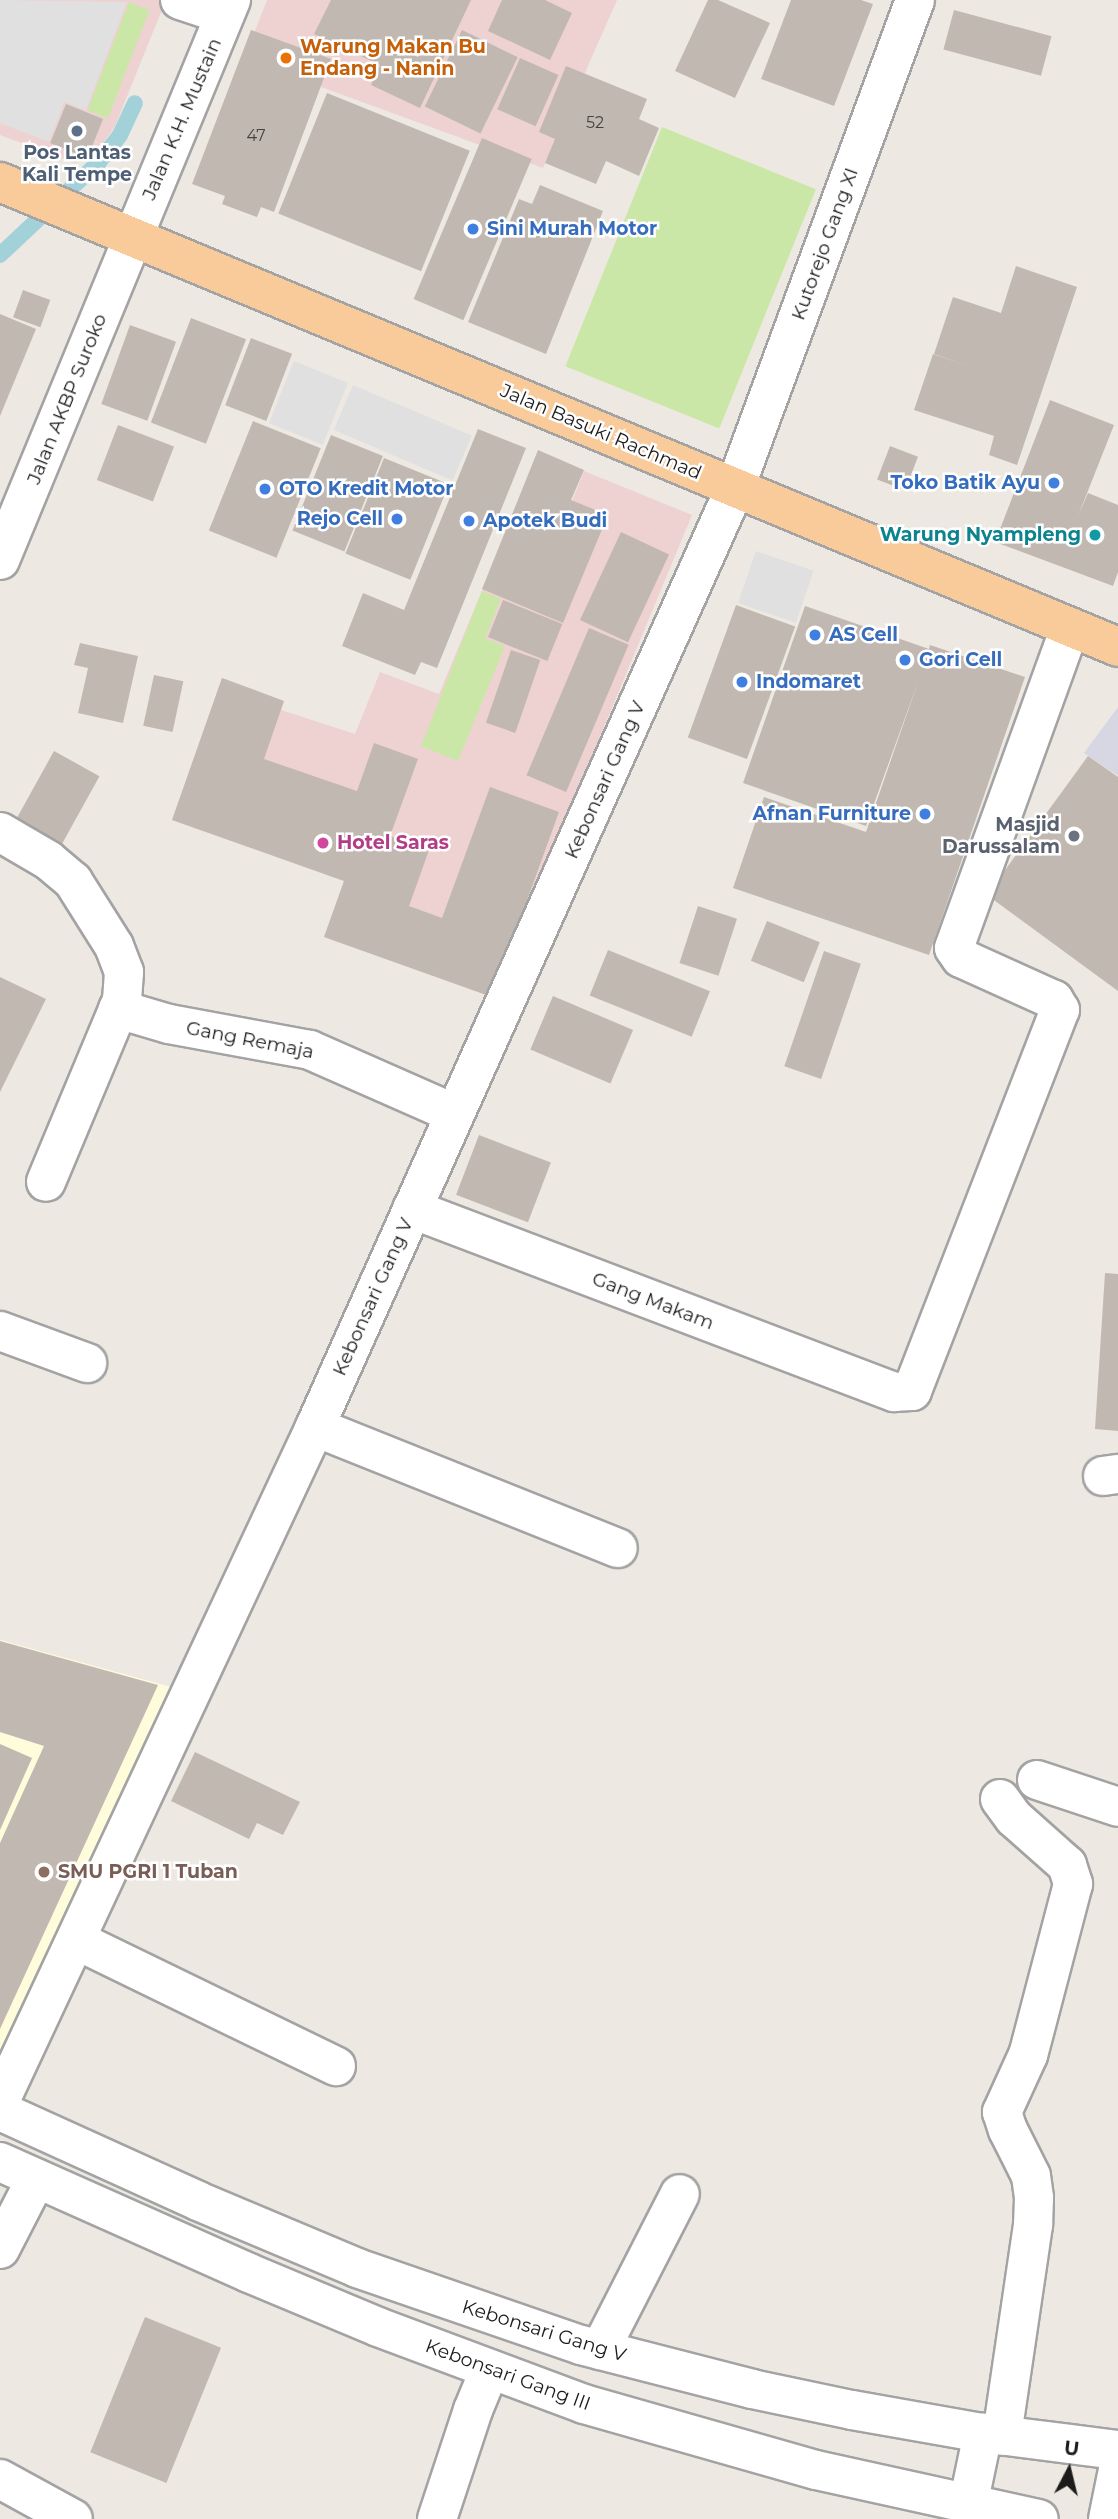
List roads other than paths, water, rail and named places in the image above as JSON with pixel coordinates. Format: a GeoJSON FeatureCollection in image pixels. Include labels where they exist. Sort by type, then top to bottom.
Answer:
{"type":"FeatureCollection","features":[{"type":"Feature","properties":{"kind":"main road","name":"Jalan Basuki Rachmad"},"geometry":{"type":"LineString","coordinates":[[10,187],[1118,647]]}},
{"type":"Feature","properties":{"kind":"street"},"geometry":{"type":"LineString","coordinates":[[180,0],[228,8]]}},
{"type":"Feature","properties":{"kind":"street","name":"Kutorejo Gang XI"},"geometry":{"type":"LineString","coordinates":[[735,488],[915,0]]}},
{"type":"Feature","properties":{"kind":"street","name":"Jalan K.H. Mustain"},"geometry":{"type":"LineString","coordinates":[[133,237],[228,8]]}},
{"type":"Feature","properties":{"kind":"street","name":"Jalan AKBP Suroko"},"geometry":{"type":"LineString","coordinates":[[0,560],[133,237]]}},
{"type":"Feature","properties":{"kind":"street","name":"Kebonsari Gang V"},"geometry":{"type":"LineString","coordinates":[[0,2101],[315,1427],[735,488]]}},
{"type":"Feature","properties":{"kind":"street","name":"Gang Makam"},"geometry":{"type":"LineString","coordinates":[[412,1209],[894,1392],[908,1393],[916,1386],[1060,1010],[1054,1000],[961,958],[954,948],[1070,627]]}},
{"type":"Feature","properties":{"kind":"street"},"geometry":{"type":"LineString","coordinates":[[0,832],[58,868],[80,890],[114,946],[121,964],[124,990],[118,1009],[46,1182]]}},
{"type":"Feature","properties":{"kind":"street","name":"Gang Remaja"},"geometry":{"type":"LineString","coordinates":[[118,1009],[169,1024],[310,1050],[455,1114]]}},
{"type":"Feature","properties":{"kind":"street"},"geometry":{"type":"LineString","coordinates":[[0,1331],[87,1363]]}},
{"type":"Feature","properties":{"kind":"street"},"geometry":{"type":"LineString","coordinates":[[315,1427],[618,1548]]}},
{"type":"Feature","properties":{"kind":"street"},"geometry":{"type":"LineString","coordinates":[[1037,1780],[1118,1807]]}},
{"type":"Feature","properties":{"kind":"street"},"geometry":{"type":"LineString","coordinates":[[968,2505],[992,2435],[1034,2212],[1031,2176],[1007,2130],[1002,2112],[1028,2055],[1073,1884],[1068,1865],[1014,1818],[1000,1799]]}},
{"type":"Feature","properties":{"kind":"street"},"geometry":{"type":"LineString","coordinates":[[76,1940],[336,2066]]}},
{"type":"Feature","properties":{"kind":"street","name":"Kebonsari Gang V"},"geometry":{"type":"LineString","coordinates":[[0,2111],[198,2201],[357,2268],[591,2347],[752,2389],[992,2435],[1118,2450]]}},
{"type":"Feature","properties":{"kind":"street","name":"Kebonsari Gang III"},"geometry":{"type":"LineString","coordinates":[[0,2162],[248,2273],[490,2370],[563,2396],[691,2437],[968,2505],[1039,2519]]}},
{"type":"Feature","properties":{"kind":"street"},"geometry":{"type":"LineString","coordinates":[[0,2249],[36,2179]]}},
{"type":"Feature","properties":{"kind":"street"},"geometry":{"type":"LineString","coordinates":[[563,2396],[680,2194]]}},
{"type":"Feature","properties":{"kind":"street"},"geometry":{"type":"LineString","coordinates":[[437,2519],[473,2410],[490,2370]]}},
{"type":"Feature","properties":{"kind":"street"},"geometry":{"type":"LineString","coordinates":[[1108,2519],[1118,2470]]}},
{"type":"Feature","properties":{"kind":"street"},"geometry":{"type":"LineString","coordinates":[[0,2479],[73,2519]]}},
{"type":"Feature","properties":{"kind":"waterway"},"geometry":{"type":"LineString","coordinates":[[0,255],[99,162],[120,135],[135,103]]}},
{"type":"Feature","properties":{"kind":"place","name":"Warung Makan Bu Endang - Nanin"},"geometry":{"type":"Point","coordinates":[286,58]}},
{"type":"Feature","properties":{"kind":"place","name":"Pos Lantas Kali Tempe"},"geometry":{"type":"Point","coordinates":[77,131]}},
{"type":"Feature","properties":{"kind":"place","name":"Sini Murah Motor"},"geometry":{"type":"Point","coordinates":[473,229]}},
{"type":"Feature","properties":{"kind":"place","name":"Toko Batik Ayu"},"geometry":{"type":"Point","coordinates":[1054,483]}},
{"type":"Feature","properties":{"kind":"place","name":"OTO Kredit Motor"},"geometry":{"type":"Point","coordinates":[265,489]}},
{"type":"Feature","properties":{"kind":"place","name":"Rejo Cell"},"geometry":{"type":"Point","coordinates":[397,519]}},
{"type":"Feature","properties":{"kind":"place","name":"Apotek Budi"},"geometry":{"type":"Point","coordinates":[469,521]}},
{"type":"Feature","properties":{"kind":"place","name":"Warung Nyampleng"},"geometry":{"type":"Point","coordinates":[1095,535]}},
{"type":"Feature","properties":{"kind":"place","name":"AS Cell"},"geometry":{"type":"Point","coordinates":[815,635]}},
{"type":"Feature","properties":{"kind":"place","name":"Gori Cell"},"geometry":{"type":"Point","coordinates":[905,660]}},
{"type":"Feature","properties":{"kind":"place","name":"Indomaret"},"geometry":{"type":"Point","coordinates":[742,682]}},
{"type":"Feature","properties":{"kind":"place","name":"Afnan Furniture"},"geometry":{"type":"Point","coordinates":[925,814]}},
{"type":"Feature","properties":{"kind":"place","name":"Masjid Darussalam"},"geometry":{"type":"Point","coordinates":[1074,836]}},
{"type":"Feature","properties":{"kind":"place","name":"Hotel Saras"},"geometry":{"type":"Point","coordinates":[323,843]}},
{"type":"Feature","properties":{"kind":"place","name":"SMU PGRI 1 Tuban"},"geometry":{"type":"Point","coordinates":[44,1872]}}]}
